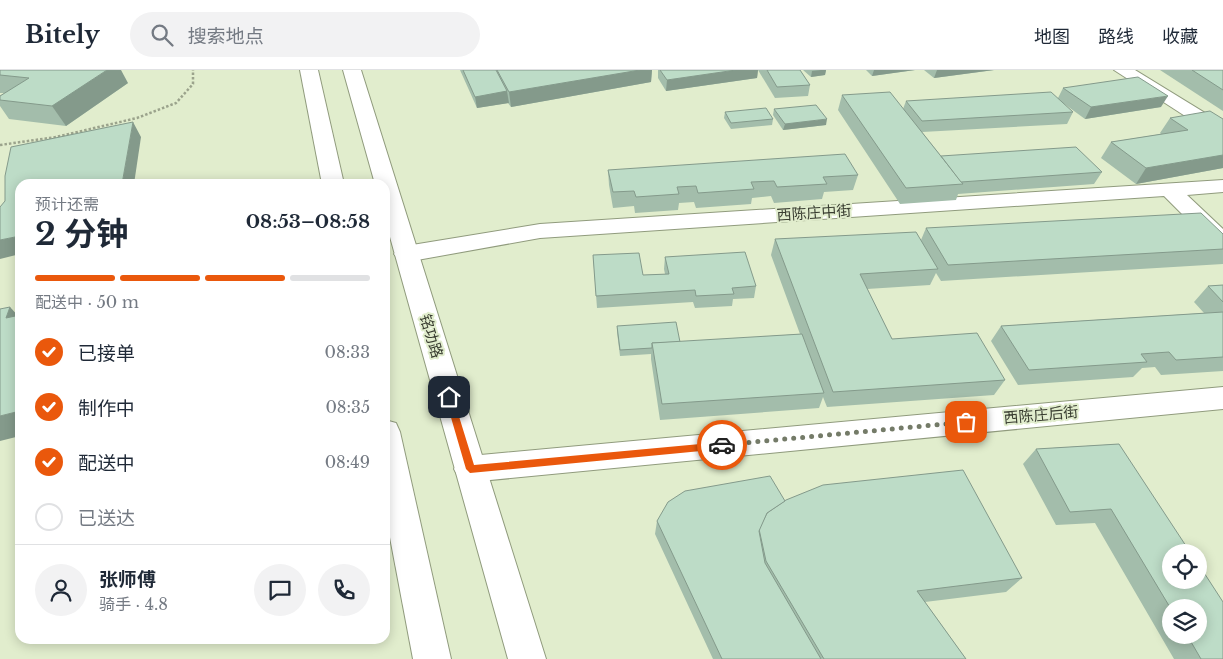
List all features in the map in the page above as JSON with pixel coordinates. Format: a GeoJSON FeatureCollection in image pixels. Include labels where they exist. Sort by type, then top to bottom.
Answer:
{"type":"FeatureCollection","features":[{"type":"Feature","properties":{"kind":"main road"},"geometry":{"type":"LineString","coordinates":[[310,70],[332,179]]}},
{"type":"Feature","properties":{"kind":"main road","name":"铭功路"},"geometry":{"type":"LineString","coordinates":[[352,70],[384,179]]}},
{"type":"Feature","properties":{"kind":"main road"},"geometry":{"type":"LineString","coordinates":[[1123,70],[1223,132]]}},
{"type":"Feature","properties":{"kind":"main road","name":"西陈庄中街"},"geometry":{"type":"LineString","coordinates":[[406,254],[540,231],[1223,186]]}},
{"type":"Feature","properties":{"kind":"main road"},"geometry":{"type":"LineString","coordinates":[[1170,190],[1223,242]]}},
{"type":"Feature","properties":{"kind":"main road","name":"铭功路"},"geometry":{"type":"LineString","coordinates":[[390,199],[526,659]]}},
{"type":"Feature","properties":{"kind":"main road","name":"西陈庄后街"},"geometry":{"type":"LineString","coordinates":[[470,469],[1223,398]]}},
{"type":"Feature","properties":{"kind":"main road"},"geometry":{"type":"LineString","coordinates":[[390,456],[432,659]]}},
{"type":"Feature","properties":{"kind":"path"},"geometry":{"type":"LineString","coordinates":[[0,144],[56,137],[137,118],[176,103],[193,84],[193,70]]}},
{"type":"Feature","properties":{"kind":"building"},"geometry":{"type":"Polygon","coordinates":[[[0,70],[107,70],[52,106],[0,100],[0,96],[29,78],[0,75],[0,70]]]}},
{"type":"Feature","properties":{"kind":"building"},"geometry":{"type":"Polygon","coordinates":[[[463,70],[496,70],[507,91],[475,97],[463,70]]]}},
{"type":"Feature","properties":{"kind":"building"},"geometry":{"type":"Polygon","coordinates":[[[497,70],[640,70],[509,92],[497,70]]]}},
{"type":"Feature","properties":{"kind":"building"},"geometry":{"type":"Polygon","coordinates":[[[660,70],[736,70],[667,80],[660,70]]]}},
{"type":"Feature","properties":{"kind":"building"},"geometry":{"type":"Polygon","coordinates":[[[767,70],[800,70],[810,85],[777,87],[767,70]]]}},
{"type":"Feature","properties":{"kind":"building"},"geometry":{"type":"Polygon","coordinates":[[[1192,70],[1223,70],[1223,90],[1192,70]]]}},
{"type":"Feature","properties":{"kind":"building"},"geometry":{"type":"Polygon","coordinates":[[[1138,77],[1168,96],[1091,107],[1063,88],[1138,77]]]}},
{"type":"Feature","properties":{"kind":"building"},"geometry":{"type":"Polygon","coordinates":[[[890,92],[963,184],[906,188],[842,95],[890,92]]]}},
{"type":"Feature","properties":{"kind":"building"},"geometry":{"type":"Polygon","coordinates":[[[1051,92],[1073,112],[922,121],[906,101],[1051,92]]]}},
{"type":"Feature","properties":{"kind":"building"},"geometry":{"type":"Polygon","coordinates":[[[816,105],[827,119],[785,124],[774,109],[816,105]]]}},
{"type":"Feature","properties":{"kind":"building"},"geometry":{"type":"Polygon","coordinates":[[[766,108],[773,119],[731,123],[725,112],[766,108]]]}},
{"type":"Feature","properties":{"kind":"building"},"geometry":{"type":"Polygon","coordinates":[[[1210,111],[1223,119],[1223,155],[1146,168],[1111,142],[1188,130],[1170,118],[1210,111]]]}},
{"type":"Feature","properties":{"kind":"building"},"geometry":{"type":"Polygon","coordinates":[[[133,122],[123,179],[15,179],[15,237],[0,240],[0,207],[5,201],[5,176],[11,147],[133,122]]]}},
{"type":"Feature","properties":{"kind":"building"},"geometry":{"type":"Polygon","coordinates":[[[1076,147],[1102,172],[961,182],[941,156],[1076,147]]]}},
{"type":"Feature","properties":{"kind":"building"},"geometry":{"type":"Polygon","coordinates":[[[845,154],[858,175],[823,177],[827,184],[777,187],[774,181],[751,182],[754,189],[698,193],[696,186],[677,187],[679,194],[636,197],[634,191],[613,192],[608,170],[845,154]]]}},
{"type":"Feature","properties":{"kind":"building"},"geometry":{"type":"Polygon","coordinates":[[[1201,213],[1223,234],[1223,249],[948,265],[926,228],[1201,213]]]}},
{"type":"Feature","properties":{"kind":"building"},"geometry":{"type":"Polygon","coordinates":[[[916,232],[938,269],[860,274],[892,339],[977,333],[1005,380],[833,392],[775,239],[916,232]]]}},
{"type":"Feature","properties":{"kind":"building"},"geometry":{"type":"Polygon","coordinates":[[[745,252],[756,286],[732,288],[734,294],[696,296],[695,290],[596,296],[593,255],[639,253],[643,275],[669,274],[665,257],[745,252]]]}},
{"type":"Feature","properties":{"kind":"building"},"geometry":{"type":"Polygon","coordinates":[[[1223,285],[1223,302],[1208,286],[1223,285]]]}},
{"type":"Feature","properties":{"kind":"building"},"geometry":{"type":"Polygon","coordinates":[[[10,307],[6,318],[15,316],[15,412],[0,416],[0,309],[10,307]]]}},
{"type":"Feature","properties":{"kind":"building"},"geometry":{"type":"Polygon","coordinates":[[[1223,312],[1223,357],[1176,360],[1169,352],[1141,354],[1147,362],[1029,370],[1001,326],[1223,312]]]}},
{"type":"Feature","properties":{"kind":"building"},"geometry":{"type":"Polygon","coordinates":[[[676,322],[680,342],[652,343],[652,348],[620,350],[617,326],[676,322]]]}},
{"type":"Feature","properties":{"kind":"building"},"geometry":{"type":"Polygon","coordinates":[[[802,334],[824,393],[662,404],[652,343],[802,334]]]}},
{"type":"Feature","properties":{"kind":"building"},"geometry":{"type":"Polygon","coordinates":[[[1119,444],[1185,544],[1162,544],[1162,589],[1207,589],[1207,577],[1223,602],[1223,659],[1201,659],[1192,644],[1207,644],[1207,599],[1165,599],[1111,509],[1070,512],[1036,449],[1119,444]]]}},
{"type":"Feature","properties":{"kind":"building"},"geometry":{"type":"Polygon","coordinates":[[[963,470],[1022,578],[917,591],[966,659],[824,659],[766,561],[759,529],[767,513],[786,500],[823,485],[963,470]]]}},
{"type":"Feature","properties":{"kind":"building"},"geometry":{"type":"Polygon","coordinates":[[[770,476],[785,501],[767,513],[759,531],[765,563],[821,659],[722,659],[657,521],[668,502],[685,491],[770,476]]]}},
{"type":"Feature","properties":{"kind":"way so far"},"geometry":{"type":"LineString","coordinates":[[722,445],[966,422]]}},
{"type":"Feature","properties":{"kind":"route"},"geometry":{"type":"LineString","coordinates":[[449,397],[470,469],[722,445]]}}]}
